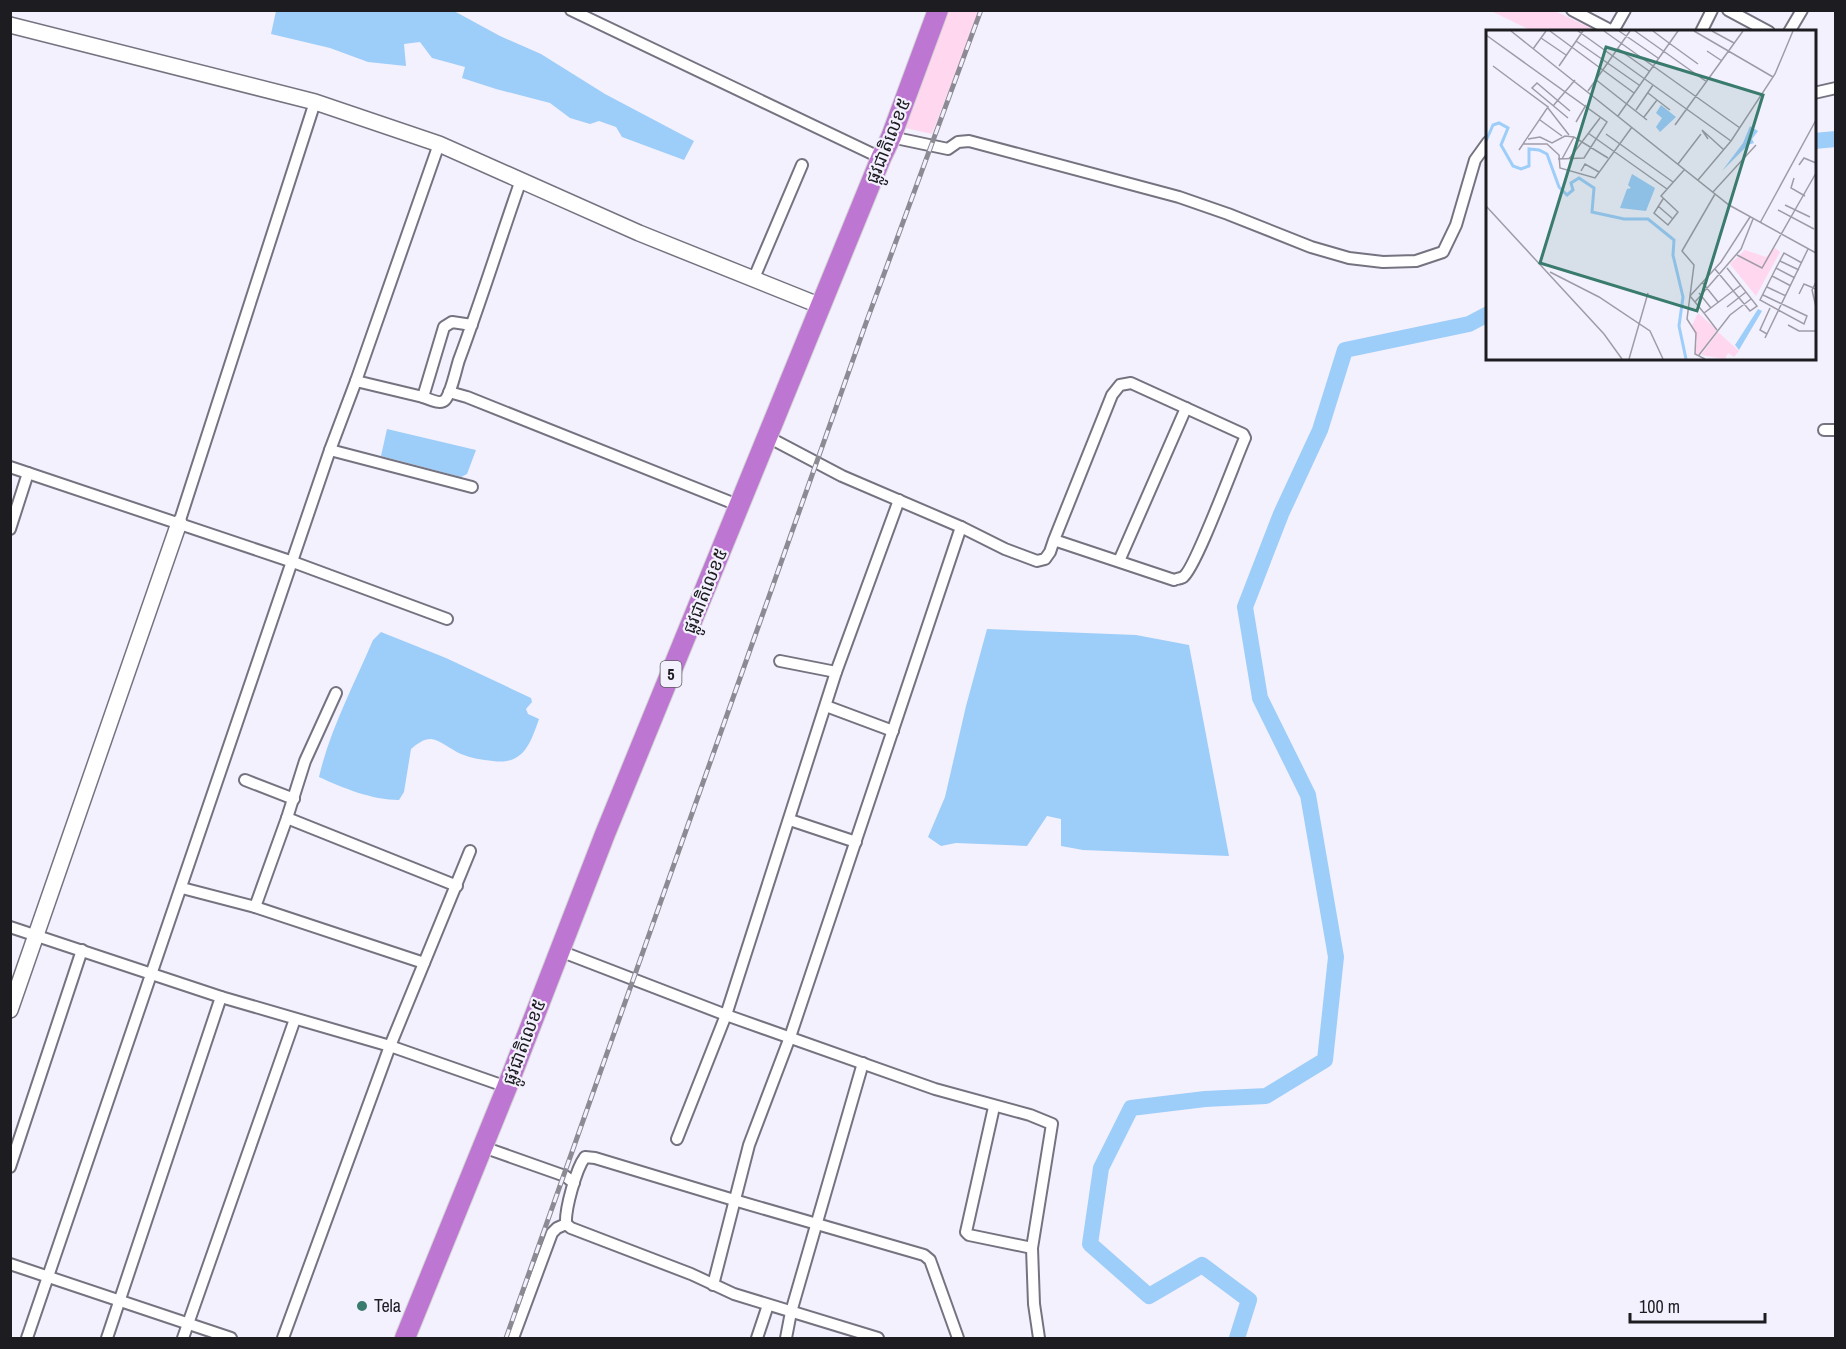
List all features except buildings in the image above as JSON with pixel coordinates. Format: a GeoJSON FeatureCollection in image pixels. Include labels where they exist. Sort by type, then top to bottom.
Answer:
{"type":"FeatureCollection","features":[{"type":"Feature","properties":{"kind":"highway","name":"ផ្លូវជាតិលេខ៥"},"geometry":{"type":"LineString","coordinates":[[405,1338],[507,1087],[605,834],[891,137],[938,10]]}},
{"type":"Feature","properties":{"kind":"street"},"geometry":{"type":"LineString","coordinates":[[571,10],[881,158]]}},
{"type":"Feature","properties":{"kind":"street"},"geometry":{"type":"LineString","coordinates":[[1572,10],[1611,30]]}},
{"type":"Feature","properties":{"kind":"street"},"geometry":{"type":"LineString","coordinates":[[1614,30],[1625,10]]}},
{"type":"Feature","properties":{"kind":"street"},"geometry":{"type":"LineString","coordinates":[[1702,30],[1712,10]]}},
{"type":"Feature","properties":{"kind":"street"},"geometry":{"type":"LineString","coordinates":[[1728,10],[1765,30]]}},
{"type":"Feature","properties":{"kind":"street"},"geometry":{"type":"LineString","coordinates":[[1790,30],[1802,10]]}},
{"type":"Feature","properties":{"kind":"street"},"geometry":{"type":"LineString","coordinates":[[10,26],[315,102],[439,144],[639,232],[821,306]]}},
{"type":"Feature","properties":{"kind":"street"},"geometry":{"type":"LineString","coordinates":[[1816,93],[1836,88]]}},
{"type":"Feature","properties":{"kind":"street"},"geometry":{"type":"LineString","coordinates":[[10,1010],[179,523],[315,102]]}},
{"type":"Feature","properties":{"kind":"street"},"geometry":{"type":"LineString","coordinates":[[891,137],[948,148],[958,142],[969,141],[1179,197],[1311,247],[1349,258],[1383,262],[1416,261],[1443,252],[1456,225],[1474,159],[1486,144]]}},
{"type":"Feature","properties":{"kind":"street"},"geometry":{"type":"LineString","coordinates":[[27,1338],[330,450],[439,144]]}},
{"type":"Feature","properties":{"kind":"street"},"geometry":{"type":"LineString","coordinates":[[754,278],[802,165]]}},
{"type":"Feature","properties":{"kind":"street"},"geometry":{"type":"LineString","coordinates":[[356,381],[441,402],[445,400],[521,180]]}},
{"type":"Feature","properties":{"kind":"street"},"geometry":{"type":"LineString","coordinates":[[423,397],[444,327],[452,322],[472,325]]}},
{"type":"Feature","properties":{"kind":"street"},"geometry":{"type":"LineString","coordinates":[[768,437],[842,476],[1037,561],[1045,559],[1050,552],[1054,540],[1092,442],[1116,389],[1126,383],[1131,383],[1240,431],[1245,438],[1203,540],[1183,578],[1174,580],[1054,540]]}},
{"type":"Feature","properties":{"kind":"street"},"geometry":{"type":"LineString","coordinates":[[449,392],[467,397],[740,506]]}},
{"type":"Feature","properties":{"kind":"street"},"geometry":{"type":"LineString","coordinates":[[1119,561],[1186,408]]}},
{"type":"Feature","properties":{"kind":"street"},"geometry":{"type":"LineString","coordinates":[[330,450],[472,487]]}},
{"type":"Feature","properties":{"kind":"street"},"geometry":{"type":"LineString","coordinates":[[10,467],[293,562],[447,619]]}},
{"type":"Feature","properties":{"kind":"street"},"geometry":{"type":"LineString","coordinates":[[10,529],[28,473]]}},
{"type":"Feature","properties":{"kind":"street"},"geometry":{"type":"LineString","coordinates":[[677,1139],[726,1015],[836,672],[899,500]]}},
{"type":"Feature","properties":{"kind":"street"},"geometry":{"type":"LineString","coordinates":[[713,1285],[749,1145],[790,1037],[961,527]]}},
{"type":"Feature","properties":{"kind":"street"},"geometry":{"type":"LineString","coordinates":[[780,662],[836,672]]}},
{"type":"Feature","properties":{"kind":"street"},"geometry":{"type":"LineString","coordinates":[[255,907],[288,818],[305,761],[336,693]]}},
{"type":"Feature","properties":{"kind":"street"},"geometry":{"type":"LineString","coordinates":[[826,706],[892,731]]}},
{"type":"Feature","properties":{"kind":"street"},"geometry":{"type":"LineString","coordinates":[[245,780],[294,799]]}},
{"type":"Feature","properties":{"kind":"street"},"geometry":{"type":"LineString","coordinates":[[288,818],[457,886]]}},
{"type":"Feature","properties":{"kind":"street"},"geometry":{"type":"LineString","coordinates":[[790,820],[856,842]]}},
{"type":"Feature","properties":{"kind":"street"},"geometry":{"type":"LineString","coordinates":[[283,1338],[390,1046],[470,851]]}},
{"type":"Feature","properties":{"kind":"street"},"geometry":{"type":"LineString","coordinates":[[182,888],[255,907],[424,963]]}},
{"type":"Feature","properties":{"kind":"street"},"geometry":{"type":"LineString","coordinates":[[10,927],[221,997],[390,1046],[507,1087]]}},
{"type":"Feature","properties":{"kind":"street"},"geometry":{"type":"LineString","coordinates":[[10,1167],[82,950]]}},
{"type":"Feature","properties":{"kind":"street"},"geometry":{"type":"LineString","coordinates":[[560,951],[726,1015],[935,1089],[1030,1115],[1052,1124],[1032,1248],[1034,1304],[1039,1338]]}},
{"type":"Feature","properties":{"kind":"street"},"geometry":{"type":"LineString","coordinates":[[107,1338],[221,997]]}},
{"type":"Feature","properties":{"kind":"street"},"geometry":{"type":"LineString","coordinates":[[183,1338],[295,1019]]}},
{"type":"Feature","properties":{"kind":"street"},"geometry":{"type":"LineString","coordinates":[[786,1338],[791,1312],[863,1063]]}},
{"type":"Feature","properties":{"kind":"street"},"geometry":{"type":"LineString","coordinates":[[994,1107],[966,1232],[969,1235],[1032,1248]]}},
{"type":"Feature","properties":{"kind":"street"},"geometry":{"type":"LineString","coordinates":[[483,1147],[565,1176],[574,1183]]}},
{"type":"Feature","properties":{"kind":"street"},"geometry":{"type":"LineString","coordinates":[[566,1224],[574,1183],[581,1163],[585,1157],[595,1158],[924,1254],[930,1260],[958,1338]]}},
{"type":"Feature","properties":{"kind":"street"},"geometry":{"type":"LineString","coordinates":[[566,1224],[713,1285],[768,1305],[878,1338]]}},
{"type":"Feature","properties":{"kind":"street"},"geometry":{"type":"LineString","coordinates":[[513,1338],[552,1233],[566,1224]]}},
{"type":"Feature","properties":{"kind":"street"},"geometry":{"type":"LineString","coordinates":[[10,1264],[231,1338]]}},
{"type":"Feature","properties":{"kind":"street"},"geometry":{"type":"LineString","coordinates":[[757,1338],[768,1305]]}},
{"type":"Feature","properties":{"kind":"shaded area"},"geometry":{"type":"Polygon","coordinates":[[[947,11],[979,11],[932,134],[905,128],[947,11]]]}},
{"type":"Feature","properties":{"kind":"shaded area"},"geometry":{"type":"Polygon","coordinates":[[[1491,11],[1555,11],[1595,30],[1530,30],[1491,11]]]}},
{"type":"Feature","properties":{"kind":"water"},"geometry":{"type":"Polygon","coordinates":[[[276,11],[454,11],[500,36],[541,54],[605,94],[694,141],[684,160],[622,137],[616,127],[599,121],[590,124],[570,118],[550,103],[462,78],[465,67],[432,58],[420,42],[404,44],[406,66],[368,62],[330,48],[271,34],[276,11]]]}},
{"type":"Feature","properties":{"kind":"water"},"geometry":{"type":"Polygon","coordinates":[[[387,429],[476,450],[467,474],[461,477],[381,456],[387,429]]]}},
{"type":"Feature","properties":{"kind":"water"},"geometry":{"type":"Polygon","coordinates":[[[987,629],[1136,635],[1189,645],[1229,856],[1083,850],[1061,846],[1061,819],[1047,816],[1027,846],[956,843],[941,846],[928,837],[945,797],[987,629]]]}},
{"type":"Feature","properties":{"kind":"water"},"geometry":{"type":"Polygon","coordinates":[[[381,632],[446,658],[531,698],[532,702],[526,709],[528,714],[539,719],[524,751],[512,760],[489,761],[461,754],[442,743],[428,739],[411,749],[404,792],[399,800],[368,796],[319,777],[329,742],[343,707],[373,640],[381,632]]]}},
{"type":"Feature","properties":{"kind":"waterway"},"geometry":{"type":"LineString","coordinates":[[1816,141],[1836,139]]}},
{"type":"Feature","properties":{"kind":"waterway"},"geometry":{"type":"LineString","coordinates":[[1237,1338],[1249,1300],[1202,1265],[1149,1296],[1090,1244],[1101,1168],[1131,1108],[1205,1099],[1266,1096],[1325,1060],[1336,957],[1308,795],[1260,698],[1245,607],[1281,514],[1320,430],[1345,350],[1469,324],[1486,315]]}},
{"type":"Feature","properties":{"kind":"railway"},"geometry":{"type":"LineString","coordinates":[[506,1338],[866,323],[981,10]]}},
{"type":"Feature","properties":{"kind":"place","name":"Tela"},"geometry":{"type":"Point","coordinates":[362,1306]}}]}
